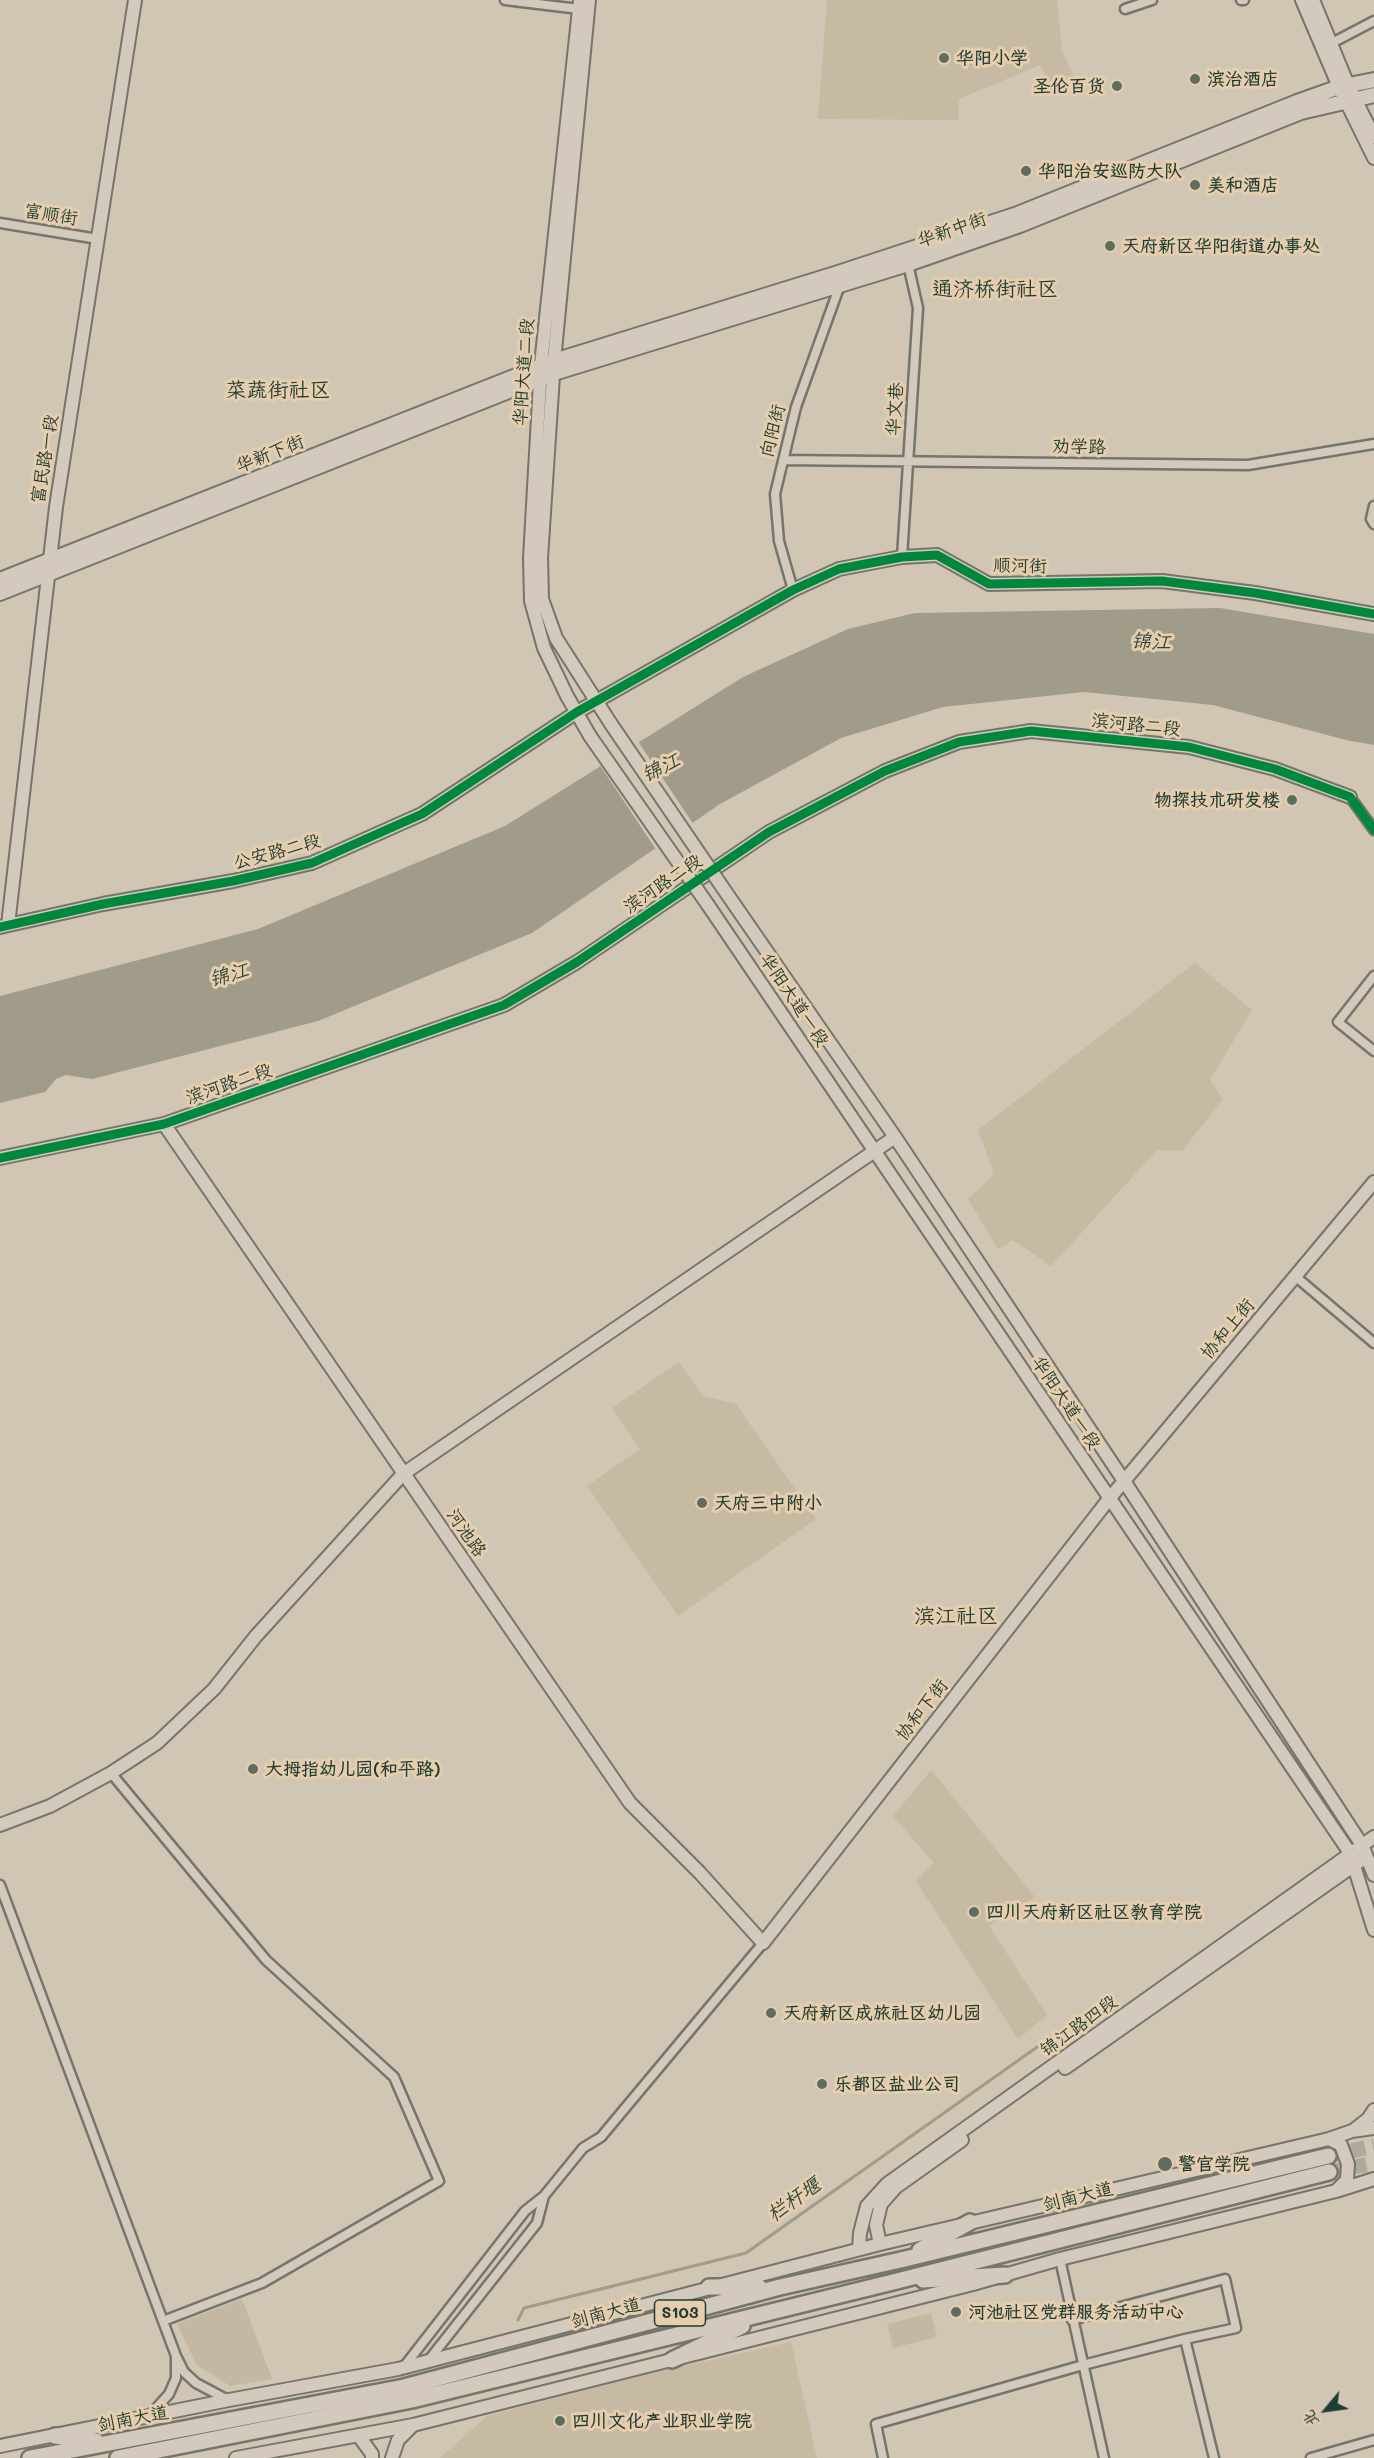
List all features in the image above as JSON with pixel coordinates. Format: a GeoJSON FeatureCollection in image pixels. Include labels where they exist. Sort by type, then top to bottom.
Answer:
{"type":"FeatureCollection","features":[{"type":"Feature","properties":{"kind":"highway","name":"剑南大道"},"geometry":{"type":"LineString","coordinates":[[30,2458],[404,2387],[780,2287],[1328,2156]]}},
{"type":"Feature","properties":{"kind":"highway","name":"剑南大道"},"geometry":{"type":"LineString","coordinates":[[118,2458],[401,2402],[893,2282],[1329,2172]]}},
{"type":"Feature","properties":{"kind":"highway"},"geometry":{"type":"LineString","coordinates":[[904,2259],[970,2222]]}},
{"type":"Feature","properties":{"kind":"highway"},"geometry":{"type":"LineString","coordinates":[[893,2282],[1005,2275]]}},
{"type":"Feature","properties":{"kind":"highway"},"geometry":{"type":"LineString","coordinates":[[709,2287],[780,2287]]}},
{"type":"Feature","properties":{"kind":"highway"},"geometry":{"type":"LineString","coordinates":[[672,2360],[769,2312]]}},
{"type":"Feature","properties":{"kind":"highway"},"geometry":{"type":"LineString","coordinates":[[55,2436],[111,2443]]}},
{"type":"Feature","properties":{"kind":"main road","name":"富民路一段"},"geometry":{"type":"LineString","coordinates":[[4,926],[56,507],[135,0]]}},
{"type":"Feature","properties":{"kind":"main road","name":"华阳大道二段"},"geometry":{"type":"LineString","coordinates":[[589,0],[547,369],[541,558],[542,599],[556,638],[611,724]]}},
{"type":"Feature","properties":{"kind":"main road"},"geometry":{"type":"LineString","coordinates":[[1302,0],[1350,100],[1374,158]]}},
{"type":"Feature","properties":{"kind":"main road"},"geometry":{"type":"LineString","coordinates":[[1313,0],[1343,86]]}},
{"type":"Feature","properties":{"kind":"main road","name":"华阳大道二段"},"geometry":{"type":"LineString","coordinates":[[579,5],[530,558],[531,601],[544,648],[590,736]]}},
{"type":"Feature","properties":{"kind":"main road","name":"华新中街"},"geometry":{"type":"LineString","coordinates":[[547,369],[1015,214],[1343,86],[1374,80]]}},
{"type":"Feature","properties":{"kind":"main road","name":"华新中街"},"geometry":{"type":"LineString","coordinates":[[547,369],[908,264],[1020,225],[1302,112],[1374,95]]}},
{"type":"Feature","properties":{"kind":"main road"},"geometry":{"type":"LineString","coordinates":[[1350,100],[1374,137]]}},
{"type":"Feature","properties":{"kind":"main road"},"geometry":{"type":"LineString","coordinates":[[0,593],[50,567],[547,369]]}},
{"type":"Feature","properties":{"kind":"main road","name":"顺河街"},"geometry":{"type":"LineString","coordinates":[[596,700],[793,590],[839,569],[902,557],[938,555],[989,584],[1162,581],[1255,593],[1374,615]]}},
{"type":"Feature","properties":{"kind":"main road"},"geometry":{"type":"LineString","coordinates":[[0,580],[50,567]]}},
{"type":"Feature","properties":{"kind":"main road","name":"公安路二段"},"geometry":{"type":"LineString","coordinates":[[4,926],[312,863],[422,814],[596,700]]}},
{"type":"Feature","properties":{"kind":"main road","name":"华阳大道一段"},"geometry":{"type":"LineString","coordinates":[[611,724],[895,1137],[1124,1481],[1362,1845],[1371,1855],[1374,1875]]}},
{"type":"Feature","properties":{"kind":"main road","name":"滨河路二段"},"geometry":{"type":"LineString","coordinates":[[0,1158],[164,1124],[504,1005],[577,962],[769,832],[885,771],[959,742],[1031,731],[1189,747],[1275,769],[1350,797]]}},
{"type":"Feature","properties":{"kind":"main road","name":"华阳大道一段"},"geometry":{"type":"LineString","coordinates":[[590,736],[708,905],[1350,1853],[1374,1930]]}},
{"type":"Feature","properties":{"kind":"main road","name":"河池路"},"geometry":{"type":"LineString","coordinates":[[164,1124],[630,1803],[700,1873],[763,1943]]}},
{"type":"Feature","properties":{"kind":"main road"},"geometry":{"type":"LineString","coordinates":[[0,1825],[50,1806],[111,1773],[157,1743],[213,1689],[256,1636],[403,1474],[895,1137]]}},
{"type":"Feature","properties":{"kind":"main road","name":"协和上街"},"geometry":{"type":"LineString","coordinates":[[1109,1499],[1374,1182]]}},
{"type":"Feature","properties":{"kind":"main road","name":"协和下街"},"geometry":{"type":"LineString","coordinates":[[763,1943],[1109,1499]]}},
{"type":"Feature","properties":{"kind":"main road","name":"锦江路四段"},"geometry":{"type":"LineString","coordinates":[[859,2249],[860,2233],[867,2206],[887,2184],[1374,1837]]}},
{"type":"Feature","properties":{"kind":"main road","name":"锦江路四段"},"geometry":{"type":"LineString","coordinates":[[880,2244],[876,2225],[881,2204],[896,2187],[1371,1855]]}},
{"type":"Feature","properties":{"kind":"main road"},"geometry":{"type":"LineString","coordinates":[[1352,2131],[1368,2119],[1374,2110]]}},
{"type":"Feature","properties":{"kind":"main road"},"geometry":{"type":"LineString","coordinates":[[0,2446],[228,2400],[403,2368],[859,2249],[1329,2139],[1352,2131],[1374,2128]]}},
{"type":"Feature","properties":{"kind":"main road"},"geometry":{"type":"LineString","coordinates":[[1329,2139],[1341,2145],[1348,2164],[1347,2180],[1336,2191]]}},
{"type":"Feature","properties":{"kind":"main road"},"geometry":{"type":"LineString","coordinates":[[236,2458],[413,2425],[1005,2275],[1060,2259],[1336,2191],[1374,2179]]}},
{"type":"Feature","properties":{"kind":"main road"},"geometry":{"type":"LineString","coordinates":[[392,2458],[398,2440],[413,2425]]}},
{"type":"Feature","properties":{"kind":"main road"},"geometry":{"type":"LineString","coordinates":[[358,2435],[372,2454],[372,2458]]}},
{"type":"Feature","properties":{"kind":"street"},"geometry":{"type":"LineString","coordinates":[[505,0],[579,5]]}},
{"type":"Feature","properties":{"kind":"street"},"geometry":{"type":"LineString","coordinates":[[1125,9],[1152,0]]}},
{"type":"Feature","properties":{"kind":"street"},"geometry":{"type":"LineString","coordinates":[[1330,44],[1374,21]]}},
{"type":"Feature","properties":{"kind":"street","name":"富顺街"},"geometry":{"type":"LineString","coordinates":[[0,224],[98,239]]}},
{"type":"Feature","properties":{"kind":"street","name":"华文巷"},"geometry":{"type":"LineString","coordinates":[[902,557],[918,308],[908,264]]}},
{"type":"Feature","properties":{"kind":"street","name":"向阳街"},"geometry":{"type":"LineString","coordinates":[[793,590],[779,541],[775,494],[796,407],[840,285]]}},
{"type":"Feature","properties":{"kind":"street","name":"劝学路"},"geometry":{"type":"LineString","coordinates":[[783,460],[1248,465],[1373,447]]}},
{"type":"Feature","properties":{"kind":"street"},"geometry":{"type":"LineString","coordinates":[[1374,506],[1371,519],[1374,524]]}},
{"type":"Feature","properties":{"kind":"street"},"geometry":{"type":"LineString","coordinates":[[1350,797],[1374,830]]}},
{"type":"Feature","properties":{"kind":"street"},"geometry":{"type":"LineString","coordinates":[[1374,976],[1338,1022],[1374,1051]]}},
{"type":"Feature","properties":{"kind":"street"},"geometry":{"type":"LineString","coordinates":[[1295,1276],[1374,1343]]}},
{"type":"Feature","properties":{"kind":"street"},"geometry":{"type":"LineString","coordinates":[[111,1773],[266,1960],[394,2077],[439,2181],[262,2283],[164,2321]]}},
{"type":"Feature","properties":{"kind":"street"},"geometry":{"type":"LineString","coordinates":[[0,1885],[176,2356],[184,2372],[195,2383],[228,2400]]}},
{"type":"Feature","properties":{"kind":"street"},"geometry":{"type":"LineString","coordinates":[[403,2368],[525,2211],[544,2196],[583,2148],[601,2137],[763,1943]]}},
{"type":"Feature","properties":{"kind":"street"},"geometry":{"type":"LineString","coordinates":[[427,2361],[537,2223],[544,2196]]}},
{"type":"Feature","properties":{"kind":"street"},"geometry":{"type":"LineString","coordinates":[[1060,2259],[1104,2458]]}},
{"type":"Feature","properties":{"kind":"street"},"geometry":{"type":"LineString","coordinates":[[883,2458],[876,2424],[1083,2365],[1236,2328],[1225,2279],[1072,2319]]}},
{"type":"Feature","properties":{"kind":"street"},"geometry":{"type":"LineString","coordinates":[[1185,2339],[1214,2458]]}},
{"type":"Feature","properties":{"kind":"street"},"geometry":{"type":"LineString","coordinates":[[149,2416],[169,2394],[176,2378],[176,2356]]}},
{"type":"Feature","properties":{"kind":"street"},"geometry":{"type":"LineString","coordinates":[[1311,2458],[1374,2440]]}},
{"type":"Feature","properties":{"kind":"shaded area","name":"华阳小学"},"geometry":{"type":"Polygon","coordinates":[[[827,0],[1057,0],[1062,51],[1078,85],[1054,94],[1040,65],[959,99],[958,120],[818,119],[827,0]]]}},
{"type":"Feature","properties":{"kind":"shaded area"},"geometry":{"type":"Polygon","coordinates":[[[1195,963],[1252,1010],[1210,1080],[1223,1099],[1182,1151],[1157,1150],[1051,1266],[1013,1240],[998,1249],[968,1199],[994,1174],[978,1130],[1195,963]]]}},
{"type":"Feature","properties":{"kind":"shaded area","name":"天府三中附小"},"geometry":{"type":"Polygon","coordinates":[[[679,1362],[703,1396],[736,1404],[816,1519],[678,1616],[587,1486],[640,1449],[612,1408],[679,1362]]]}},
{"type":"Feature","properties":{"kind":"shaded area","name":"四川天府新区社区教育学院"},"geometry":{"type":"Polygon","coordinates":[[[931,1770],[1035,1897],[989,1926],[1047,2015],[1018,2039],[916,1881],[934,1863],[893,1816],[931,1770]]]}},
{"type":"Feature","properties":{"kind":"shaded area"},"geometry":{"type":"Polygon","coordinates":[[[242,2299],[272,2379],[230,2386],[197,2365],[177,2324],[242,2299]]]}},
{"type":"Feature","properties":{"kind":"shaded area"},"geometry":{"type":"Polygon","coordinates":[[[931,2313],[937,2337],[893,2348],[887,2324],[931,2313]]]}},
{"type":"Feature","properties":{"kind":"shaded area"},"geometry":{"type":"Polygon","coordinates":[[[791,2342],[817,2458],[440,2458],[487,2416],[631,2378],[791,2342]]]}},
{"type":"Feature","properties":{"kind":"water","name":"锦江"},"geometry":{"type":"Polygon","coordinates":[[[1220,608],[1374,634],[1374,745],[1346,740],[1213,705],[1084,692],[943,707],[841,738],[720,804],[532,933],[318,1021],[92,1079],[66,1075],[56,1079],[45,1092],[0,1103],[0,996],[258,929],[505,826],[743,677],[848,629],[915,613],[1220,608]]]}},
{"type":"Feature","properties":{"kind":"pier"},"geometry":{"type":"Polygon","coordinates":[[[637,740],[694,825],[657,851],[599,764],[637,740]]]}},
{"type":"Feature","properties":{"kind":"waterway","name":"栏杆堰"},"geometry":{"type":"LineString","coordinates":[[518,2320],[524,2308],[746,2253],[1057,2033]]}},
{"type":"Feature","properties":{"kind":"tunnel"},"geometry":{"type":"LineString","coordinates":[[1328,2156],[1374,2146]]}},
{"type":"Feature","properties":{"kind":"tunnel"},"geometry":{"type":"LineString","coordinates":[[1329,2172],[1374,2163]]}},
{"type":"Feature","properties":{"kind":"cycle path"},"geometry":{"type":"LineString","coordinates":[[0,927],[103,904],[233,881],[312,863],[422,814],[577,712],[793,590],[839,569],[902,557],[937,555],[989,584],[1162,581],[1255,593],[1374,614]]}},
{"type":"Feature","properties":{"kind":"cycle path"},"geometry":{"type":"LineString","coordinates":[[0,1158],[164,1124],[504,1005],[577,962],[769,832],[885,771],[959,742],[1031,731],[1189,747],[1275,769],[1350,797],[1374,830]]}},
{"type":"Feature","properties":{"kind":"place","name":"华阳小学"},"geometry":{"type":"Point","coordinates":[944,58]}},
{"type":"Feature","properties":{"kind":"place","name":"滨治酒店"},"geometry":{"type":"Point","coordinates":[1195,79]}},
{"type":"Feature","properties":{"kind":"place","name":"圣伦百货"},"geometry":{"type":"Point","coordinates":[1117,86]}},
{"type":"Feature","properties":{"kind":"place","name":"华阳治安巡防大队"},"geometry":{"type":"Point","coordinates":[1026,171]}},
{"type":"Feature","properties":{"kind":"place","name":"美和酒店"},"geometry":{"type":"Point","coordinates":[1195,185]}},
{"type":"Feature","properties":{"kind":"place","name":"天府新区华阳街道办事处"},"geometry":{"type":"Point","coordinates":[1110,246]}},
{"type":"Feature","properties":{"kind":"place","name":"物探技术研发楼"},"geometry":{"type":"Point","coordinates":[1292,800]}},
{"type":"Feature","properties":{"kind":"place","name":"天府三中附小"},"geometry":{"type":"Point","coordinates":[702,1503]}},
{"type":"Feature","properties":{"kind":"place","name":"大拇指幼儿园(和平路)"},"geometry":{"type":"Point","coordinates":[253,1769]}},
{"type":"Feature","properties":{"kind":"place","name":"四川天府新区社区教育学院"},"geometry":{"type":"Point","coordinates":[974,1912]}},
{"type":"Feature","properties":{"kind":"place","name":"天府新区成旅社区幼儿园"},"geometry":{"type":"Point","coordinates":[771,2013]}},
{"type":"Feature","properties":{"kind":"place","name":"乐都区盐业公司"},"geometry":{"type":"Point","coordinates":[822,2084]}},
{"type":"Feature","properties":{"kind":"place","name":"警官学院"},"geometry":{"type":"Point","coordinates":[1165,2164]}},
{"type":"Feature","properties":{"kind":"place","name":"河池社区党群服务活动中心"},"geometry":{"type":"Point","coordinates":[956,2312]}},
{"type":"Feature","properties":{"kind":"place","name":"四川文化产业职业学院"},"geometry":{"type":"Point","coordinates":[560,2421]}},
{"type":"Feature","properties":{"kind":"district","name":"通济桥街社区"},"geometry":{"type":"Point","coordinates":[995,290]}},
{"type":"Feature","properties":{"kind":"district","name":"菜蔬街社区"},"geometry":{"type":"Point","coordinates":[278,391]}},
{"type":"Feature","properties":{"kind":"district","name":"滨江社区"},"geometry":{"type":"Point","coordinates":[956,1617]}}]}
